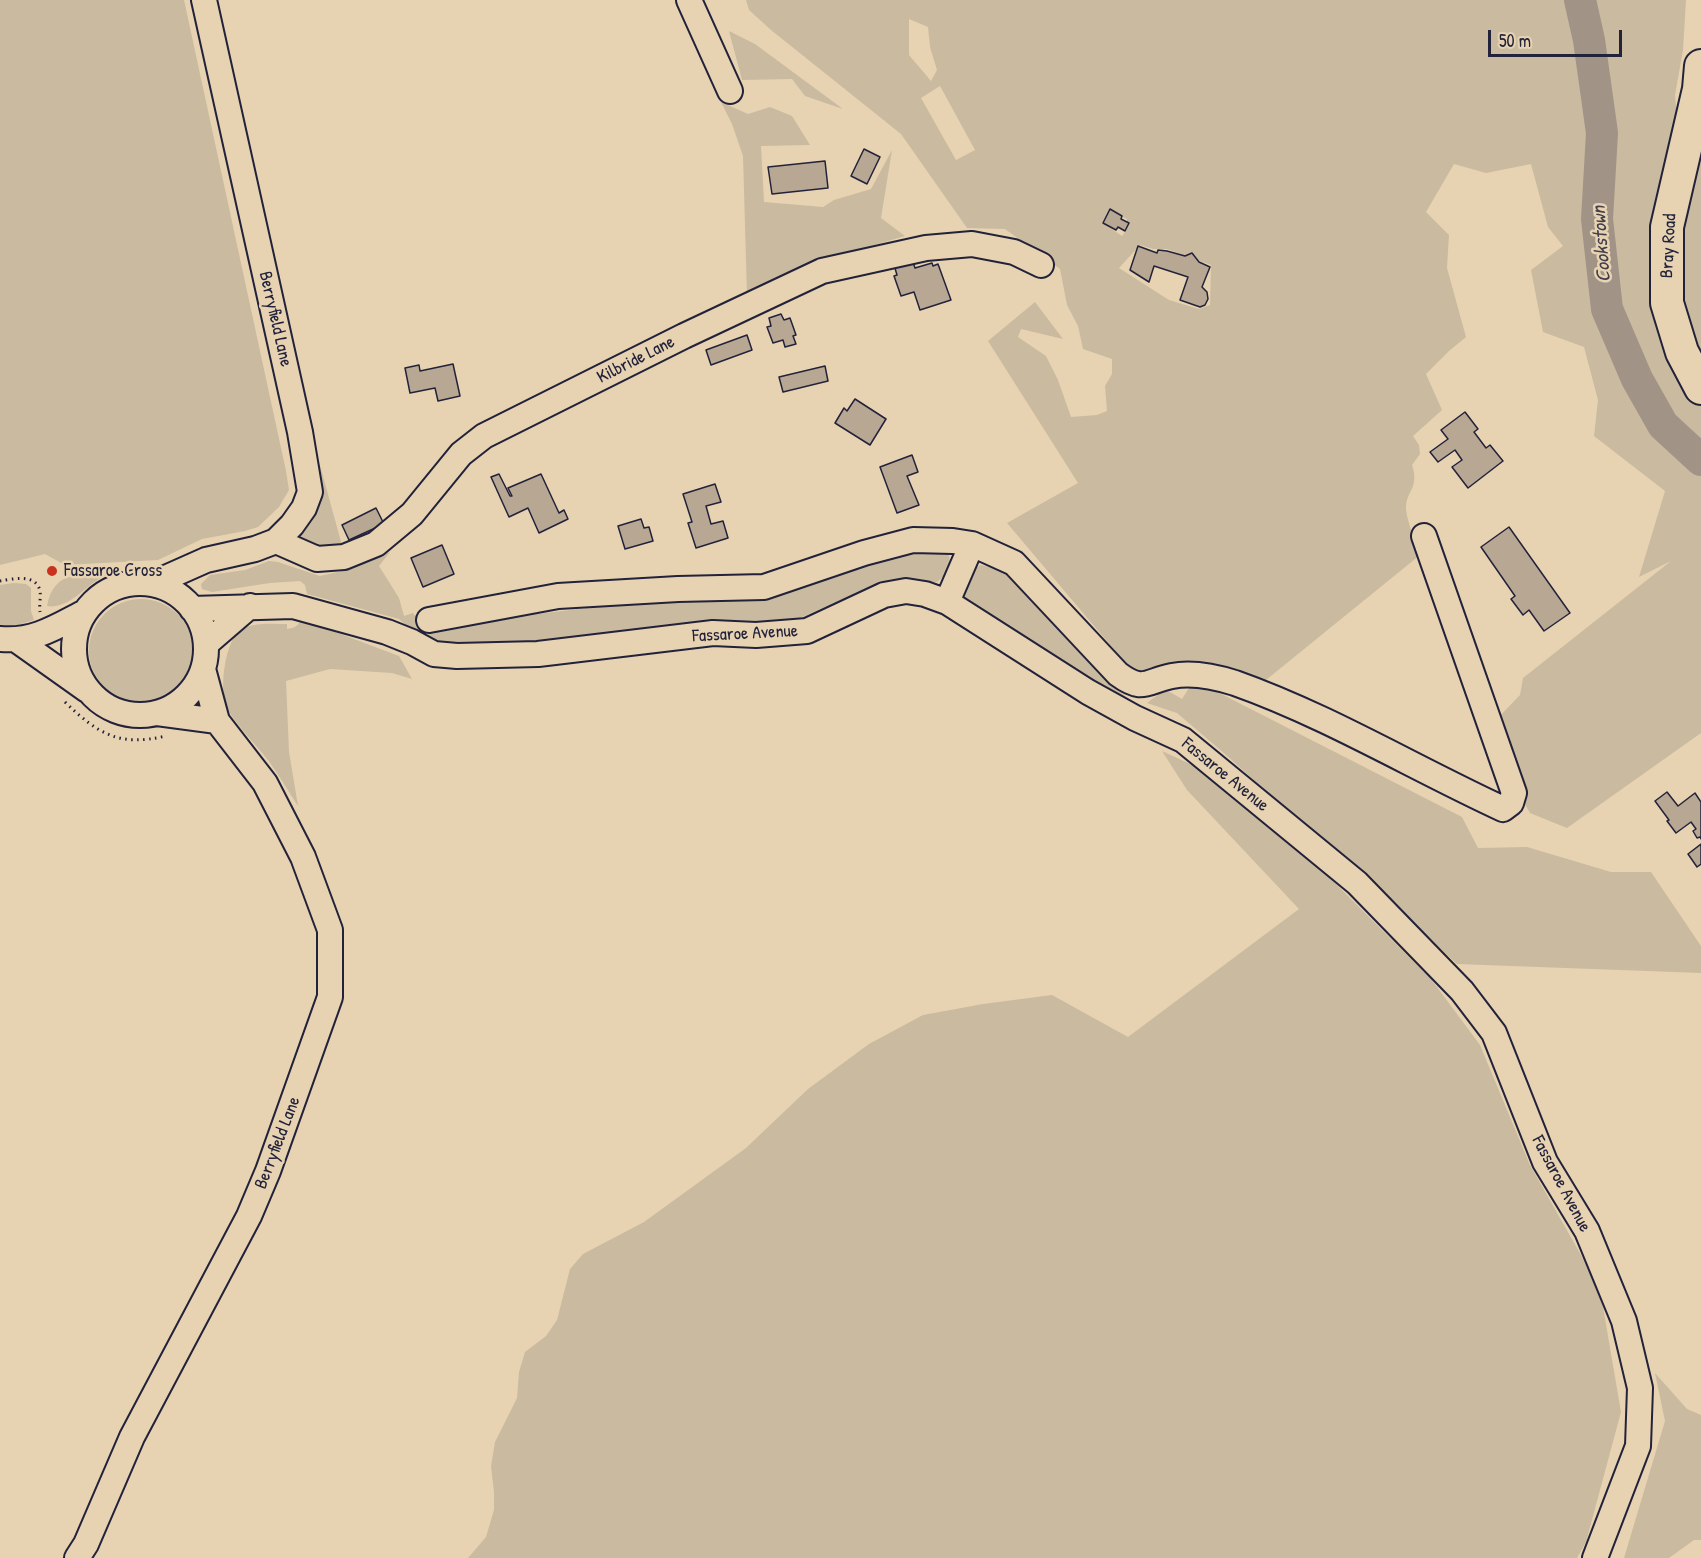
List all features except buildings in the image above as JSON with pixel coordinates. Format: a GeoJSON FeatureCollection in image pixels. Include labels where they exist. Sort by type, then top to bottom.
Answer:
{"type":"FeatureCollection","features":[{"type":"Feature","properties":{"kind":"main road","name":"Bray Road"},"geometry":{"type":"LineString","coordinates":[[1701,66],[1696,118],[1666,226],[1666,303],[1682,352],[1701,387]]}},
{"type":"Feature","properties":{"kind":"street","name":"Berryfield Lane"},"geometry":{"type":"LineString","coordinates":[[152,584],[206,560],[255,549],[276,541],[292,525],[304,508],[310,492],[300,432],[204,0]]}},
{"type":"Feature","properties":{"kind":"street"},"geometry":{"type":"LineString","coordinates":[[689,0],[730,92]]}},
{"type":"Feature","properties":{"kind":"street","name":"Kilbride Lane"},"geometry":{"type":"LineString","coordinates":[[276,541],[317,559],[344,557],[376,544],[412,514],[461,454],[484,436],[684,336],[822,271],[926,248],[972,244],[1014,252],[1041,265]]}},
{"type":"Feature","properties":{"kind":"street"},"geometry":{"type":"LineString","coordinates":[[429,620],[558,596],[764,587],[864,553],[913,540],[953,540],[972,544],[1014,563],[1118,674],[1131,683],[1141,685],[1172,676],[1199,674],[1233,683],[1312,715],[1503,809],[1512,803],[1514,793],[1424,536]]}},
{"type":"Feature","properties":{"kind":"street"},"geometry":{"type":"LineString","coordinates":[[947,602],[972,544]]}},
{"type":"Feature","properties":{"kind":"street"},"geometry":{"type":"LineString","coordinates":[[187,604],[190,567]]}},
{"type":"Feature","properties":{"kind":"street"},"geometry":{"type":"LineString","coordinates":[[9,640],[89,692],[103,705],[120,713],[138,716],[157,713],[177,704],[185,697],[193,689],[203,669],[206,644],[202,626],[187,604],[168,589],[152,584],[133,583],[114,588],[98,598],[85,612],[76,631],[74,652],[78,673],[89,692]]}},
{"type":"Feature","properties":{"kind":"street","name":"Fassaroe Avenue"},"geometry":{"type":"LineString","coordinates":[[187,604],[293,606],[387,632],[434,654],[458,656],[538,654],[713,633],[756,635],[807,631],[884,595],[906,591],[925,594],[947,602],[1088,692],[1183,740],[1357,883],[1462,991],[1494,1033],[1545,1162],[1587,1231],[1624,1321],[1640,1388],[1638,1446],[1595,1558]]}},
{"type":"Feature","properties":{"kind":"street"},"geometry":{"type":"LineString","coordinates":[[206,644],[250,606]]}},
{"type":"Feature","properties":{"kind":"street"},"geometry":{"type":"LineString","coordinates":[[9,640],[48,631],[85,612]]}},
{"type":"Feature","properties":{"kind":"street","name":"Berryfield Lane"},"geometry":{"type":"LineString","coordinates":[[77,1558],[86,1544],[132,1437],[249,1216],[268,1171],[330,997],[330,930],[303,857],[266,783],[217,721],[203,669]]}},
{"type":"Feature","properties":{"kind":"street"},"geometry":{"type":"LineString","coordinates":[[157,713],[217,721]]}},
{"type":"Feature","properties":{"kind":"path"},"geometry":{"type":"LineString","coordinates":[[0,581],[28,578],[36,582],[40,591],[40,611],[48,631]]}},
{"type":"Feature","properties":{"kind":"path"},"geometry":{"type":"LineString","coordinates":[[64,700],[84,721],[99,731],[121,739],[140,741],[167,736]]}},
{"type":"Feature","properties":{"kind":"shaded area"},"geometry":{"type":"Polygon","coordinates":[[[0,0],[184,0],[289,490],[279,507],[258,527],[202,539],[158,560],[65,565],[45,554],[0,565],[0,0]]]}},
{"type":"Feature","properties":{"kind":"shaded area"},"geometry":{"type":"Polygon","coordinates":[[[746,0],[1686,0],[1683,50],[1675,95],[1681,164],[1701,144],[1701,733],[1567,828],[1530,813],[1521,797],[1498,718],[1520,695],[1523,678],[1671,561],[1639,577],[1665,491],[1594,436],[1598,400],[1584,347],[1543,332],[1531,270],[1563,246],[1548,227],[1531,164],[1486,173],[1454,164],[1426,212],[1449,235],[1447,268],[1466,337],[1426,374],[1442,410],[1413,436],[1419,445],[1420,454],[1412,465],[1414,479],[1406,510],[1420,555],[1261,684],[1172,664],[1133,672],[1007,523],[1078,483],[988,341],[1035,302],[1063,339],[1021,329],[1018,337],[1046,356],[1058,380],[1071,417],[1097,415],[1107,411],[1105,386],[1112,374],[1112,359],[1083,349],[1078,326],[1067,305],[1060,269],[1005,229],[967,228],[901,134],[749,10],[746,0]],[[909,19],[909,55],[931,81],[937,70],[930,47],[928,27],[909,19]],[[940,86],[921,98],[956,160],[975,150],[940,86]],[[1110,210],[1103,223],[1122,236],[1127,229],[1127,219],[1110,210]],[[1140,245],[1119,268],[1169,300],[1199,309],[1210,305],[1211,265],[1167,249],[1153,249],[1140,245]]]}},
{"type":"Feature","properties":{"kind":"shaded area"},"geometry":{"type":"Polygon","coordinates":[[[729,31],[755,44],[843,109],[805,96],[792,79],[742,80],[729,31]]]}},
{"type":"Feature","properties":{"kind":"shaded area"},"geometry":{"type":"Polygon","coordinates":[[[721,102],[748,114],[770,107],[792,116],[810,145],[761,146],[764,202],[823,207],[834,200],[871,189],[892,150],[881,218],[905,236],[820,261],[747,295],[743,156],[732,124],[721,102]]]}},
{"type":"Feature","properties":{"kind":"shaded area"},"geometry":{"type":"Polygon","coordinates":[[[318,458],[343,549],[324,552],[303,543],[301,538],[314,459],[318,458]]]}},
{"type":"Feature","properties":{"kind":"shaded area"},"geometry":{"type":"Polygon","coordinates":[[[931,551],[948,553],[950,562],[944,576],[937,582],[892,581],[872,586],[800,618],[770,623],[715,621],[548,641],[461,648],[433,643],[417,635],[399,619],[307,594],[305,585],[300,581],[212,592],[202,589],[201,584],[210,575],[245,570],[269,561],[320,576],[351,569],[390,552],[379,566],[399,598],[404,616],[413,613],[422,626],[433,629],[630,603],[902,554],[931,551]]]}},
{"type":"Feature","properties":{"kind":"shaded area"},"geometry":{"type":"Polygon","coordinates":[[[981,565],[1001,570],[1011,576],[1083,656],[1127,698],[1015,634],[962,599],[967,579],[973,570],[981,565]]]}},
{"type":"Feature","properties":{"kind":"shaded area"},"geometry":{"type":"Polygon","coordinates":[[[108,574],[71,600],[55,606],[47,606],[50,594],[62,580],[78,575],[108,574]]]}},
{"type":"Feature","properties":{"kind":"shaded area"},"geometry":{"type":"Polygon","coordinates":[[[26,584],[31,588],[31,611],[34,620],[14,626],[0,625],[0,585],[26,584]]]}},
{"type":"Feature","properties":{"kind":"shaded area"},"geometry":{"type":"Polygon","coordinates":[[[141,599],[161,602],[178,614],[190,631],[193,651],[190,671],[178,688],[161,700],[141,703],[121,700],[104,688],[92,671],[89,651],[92,631],[104,614],[121,602],[141,599]]]}},
{"type":"Feature","properties":{"kind":"shaded area"},"geometry":{"type":"Polygon","coordinates":[[[301,619],[399,656],[412,679],[392,673],[330,669],[286,681],[289,752],[298,806],[268,760],[229,712],[223,688],[225,665],[231,642],[236,634],[253,625],[287,624],[287,629],[290,629],[296,626],[301,619]]]}},
{"type":"Feature","properties":{"kind":"shaded area"},"geometry":{"type":"Polygon","coordinates":[[[1194,680],[1462,817],[1478,848],[1527,847],[1611,872],[1651,872],[1701,946],[1701,973],[1457,964],[1177,713],[1147,703],[1159,694],[1168,691],[1182,699],[1194,680]]]}},
{"type":"Feature","properties":{"kind":"shaded area"},"geometry":{"type":"Polygon","coordinates":[[[1162,751],[1203,770],[1309,857],[1431,979],[1480,1045],[1530,1165],[1590,1271],[1603,1307],[1621,1412],[1586,1542],[1577,1558],[468,1558],[486,1537],[494,1510],[491,1466],[495,1442],[517,1398],[519,1372],[525,1352],[546,1336],[557,1320],[570,1269],[583,1254],[644,1222],[746,1148],[808,1089],[869,1044],[923,1015],[1052,995],[1128,1037],[1299,909],[1187,790],[1162,751]]]}},
{"type":"Feature","properties":{"kind":"shaded area"},"geometry":{"type":"Polygon","coordinates":[[[1655,1373],[1687,1409],[1701,1415],[1701,1540],[1694,1540],[1669,1558],[1624,1558],[1665,1421],[1655,1373]]]}},
{"type":"Feature","properties":{"kind":"waterway","name":"Cookstown"},"geometry":{"type":"LineString","coordinates":[[1580,0],[1589,40],[1602,133],[1597,219],[1607,309],[1637,379],[1663,425],[1701,460]]}},
{"type":"Feature","properties":{"kind":"place","name":"Fassaroe Cross"},"geometry":{"type":"Point","coordinates":[52,571]}}]}
